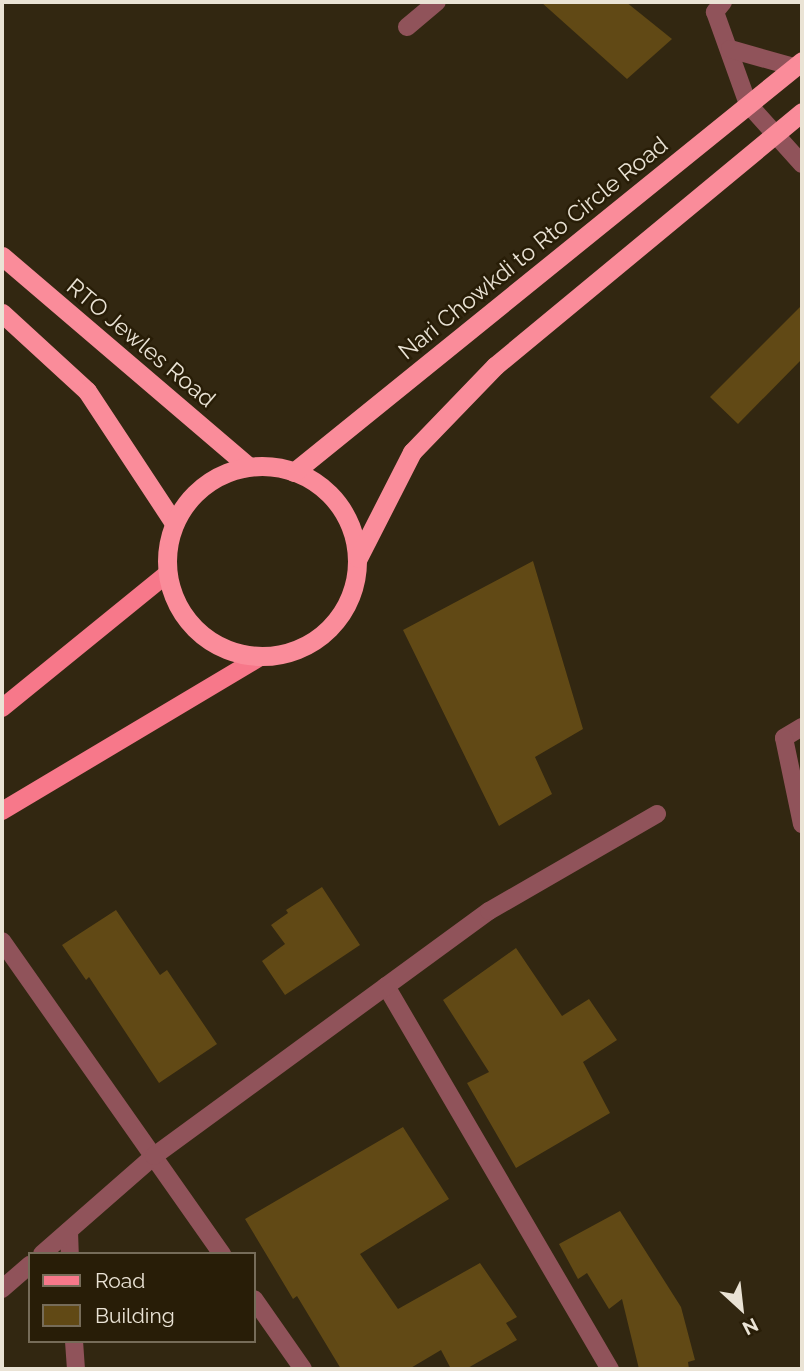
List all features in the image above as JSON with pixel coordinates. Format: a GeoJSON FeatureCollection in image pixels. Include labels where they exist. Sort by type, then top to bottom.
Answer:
{"type":"FeatureCollection","features":[{"type":"Feature","properties":{"kind":"highway","name":"Nari Chowkdi to Rto Circle Road"},"geometry":{"type":"LineString","coordinates":[[294,472],[468,334],[748,104],[800,68]]}},
{"type":"Feature","properties":{"kind":"highway"},"geometry":{"type":"LineString","coordinates":[[358,558],[412,452],[495,366],[802,112]]}},
{"type":"Feature","properties":{"kind":"highway","name":"RTO Jewles Road"},"geometry":{"type":"LineString","coordinates":[[2,256],[248,466]]}},
{"type":"Feature","properties":{"kind":"highway"},"geometry":{"type":"LineString","coordinates":[[2,313],[87,391],[174,523]]}},
{"type":"Feature","properties":{"kind":"highway"},"geometry":{"type":"LineString","coordinates":[[248,466],[280,467],[311,478],[335,499],[352,526],[358,558],[354,588],[340,616],[318,638],[290,652],[260,657],[230,651],[202,636],[181,614],[169,585],[166,554],[174,523],[191,496],[217,476],[248,466]]}},
{"type":"Feature","properties":{"kind":"main road"},"geometry":{"type":"LineString","coordinates":[[2,708],[168,573]]}},
{"type":"Feature","properties":{"kind":"main road"},"geometry":{"type":"LineString","coordinates":[[2,811],[260,657]]}},
{"type":"Feature","properties":{"kind":"street"},"geometry":{"type":"LineString","coordinates":[[407,27],[437,2]]}},
{"type":"Feature","properties":{"kind":"street"},"geometry":{"type":"LineString","coordinates":[[723,2],[715,12],[748,104],[802,164]]}},
{"type":"Feature","properties":{"kind":"street"},"geometry":{"type":"LineString","coordinates":[[730,49],[800,68]]}},
{"type":"Feature","properties":{"kind":"street"},"geometry":{"type":"LineString","coordinates":[[802,727],[784,738],[802,824]]}},
{"type":"Feature","properties":{"kind":"street"},"geometry":{"type":"LineString","coordinates":[[44,1252],[153,1156],[489,911],[657,814]]}},
{"type":"Feature","properties":{"kind":"street"},"geometry":{"type":"LineString","coordinates":[[2,941],[221,1252]]}},
{"type":"Feature","properties":{"kind":"street"},"geometry":{"type":"LineString","coordinates":[[386,986],[610,1369]]}},
{"type":"Feature","properties":{"kind":"street"},"geometry":{"type":"LineString","coordinates":[[69,1231],[70,1252]]}},
{"type":"Feature","properties":{"kind":"street"},"geometry":{"type":"LineString","coordinates":[[2,1289],[28,1267]]}},
{"type":"Feature","properties":{"kind":"street"},"geometry":{"type":"LineString","coordinates":[[256,1302],[303,1369]]}},
{"type":"Feature","properties":{"kind":"street"},"geometry":{"type":"LineString","coordinates":[[74,1343],[76,1369]]}},
{"type":"Feature","properties":{"kind":"building"},"geometry":{"type":"Polygon","coordinates":[[[541,2],[626,2],[672,39],[627,79],[541,2]]]}},
{"type":"Feature","properties":{"kind":"building"},"geometry":{"type":"Polygon","coordinates":[[[802,305],[802,359],[738,424],[710,397],[802,305]]]}},
{"type":"Feature","properties":{"kind":"building"},"geometry":{"type":"Polygon","coordinates":[[[533,561],[583,729],[535,757],[552,794],[499,826],[403,630],[533,561]]]}},
{"type":"Feature","properties":{"kind":"building"},"geometry":{"type":"Polygon","coordinates":[[[322,887],[360,945],[285,995],[262,961],[285,944],[271,925],[288,913],[286,910],[322,887]]]}},
{"type":"Feature","properties":{"kind":"building"},"geometry":{"type":"Polygon","coordinates":[[[116,910],[160,975],[167,970],[217,1044],[159,1083],[89,977],[86,980],[62,945],[116,910]]]}},
{"type":"Feature","properties":{"kind":"building"},"geometry":{"type":"Polygon","coordinates":[[[516,948],[562,1016],[589,999],[617,1040],[583,1062],[610,1113],[516,1168],[467,1083],[489,1072],[443,1000],[516,948]]]}},
{"type":"Feature","properties":{"kind":"building"},"geometry":{"type":"Polygon","coordinates":[[[403,1127],[449,1199],[360,1254],[398,1309],[480,1263],[517,1317],[506,1323],[517,1340],[466,1369],[451,1369],[441,1350],[409,1369],[341,1369],[297,1296],[293,1299],[245,1219],[403,1127]]]}},
{"type":"Feature","properties":{"kind":"building"},"geometry":{"type":"Polygon","coordinates":[[[620,1211],[681,1307],[695,1360],[688,1362],[689,1369],[639,1369],[622,1299],[609,1309],[587,1273],[578,1279],[559,1244],[620,1211]]]}}]}
